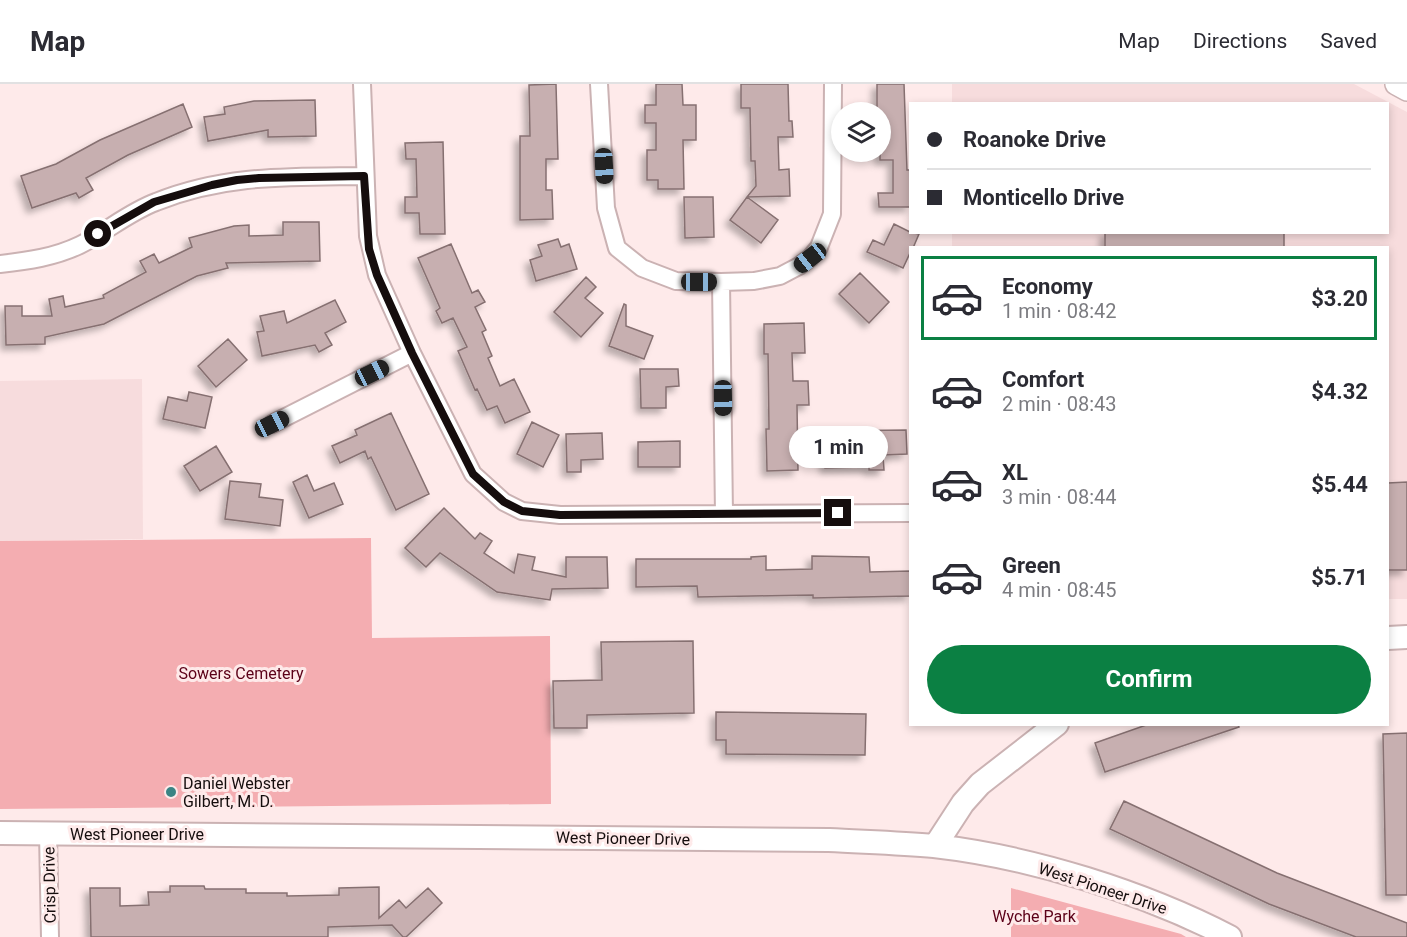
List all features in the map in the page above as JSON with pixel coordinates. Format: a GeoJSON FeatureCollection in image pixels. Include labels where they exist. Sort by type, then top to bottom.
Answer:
{"type":"FeatureCollection","features":[{"type":"Feature","properties":{"kind":"main road"},"geometry":{"type":"LineString","coordinates":[[1389,638],[1407,638]]}},
{"type":"Feature","properties":{"kind":"main road"},"geometry":{"type":"LineString","coordinates":[[935,846],[963,802],[980,784],[1054,726]]}},
{"type":"Feature","properties":{"kind":"main road","name":"West Pioneer Drive"},"geometry":{"type":"LineString","coordinates":[[0,833],[829,840],[935,846],[1020,861],[1088,881],[1190,918],[1230,937]]}},
{"type":"Feature","properties":{"kind":"street"},"geometry":{"type":"LineString","coordinates":[[362,84],[364,176],[368,236],[374,267],[412,353],[473,474],[504,502],[522,511],[560,515],[909,513]]}},
{"type":"Feature","properties":{"kind":"street"},"geometry":{"type":"LineString","coordinates":[[599,84],[606,208],[617,248],[642,268],[676,281],[721,282],[754,281],[780,276],[810,258],[819,247],[832,214],[833,84]]}},
{"type":"Feature","properties":{"kind":"street"},"geometry":{"type":"LineString","coordinates":[[1396,84],[1407,90]]}},
{"type":"Feature","properties":{"kind":"street"},"geometry":{"type":"LineString","coordinates":[[0,264],[50,256],[79,245],[154,202],[212,185],[259,178],[364,176]]}},
{"type":"Feature","properties":{"kind":"street"},"geometry":{"type":"LineString","coordinates":[[721,282],[724,514]]}},
{"type":"Feature","properties":{"kind":"street"},"geometry":{"type":"LineString","coordinates":[[272,424],[412,353]]}},
{"type":"Feature","properties":{"kind":"street","name":"Crisp Drive"},"geometry":{"type":"LineString","coordinates":[[48,833],[50,937]]}},
{"type":"Feature","properties":{"kind":"shaded area"},"geometry":{"type":"Polygon","coordinates":[[[952,84],[1354,84],[1388,102],[952,102],[952,84]]]}},
{"type":"Feature","properties":{"kind":"shaded area"},"geometry":{"type":"Polygon","coordinates":[[[1389,102],[1407,112],[1407,599],[1389,599],[1389,246],[952,246],[952,234],[1389,234],[1389,102]]]}},
{"type":"Feature","properties":{"kind":"shaded area"},"geometry":{"type":"Polygon","coordinates":[[[142,379],[143,539],[0,541],[0,381],[142,379]]]}},
{"type":"Feature","properties":{"kind":"green space","name":"Sowers Cemetery"},"geometry":{"type":"Polygon","coordinates":[[[371,538],[372,638],[550,636],[551,804],[0,809],[0,541],[371,538]]]}},
{"type":"Feature","properties":{"kind":"green space","name":"Wyche Park"},"geometry":{"type":"Polygon","coordinates":[[[1011,888],[1181,934],[1186,937],[1011,937],[1011,888]]]}},
{"type":"Feature","properties":{"kind":"building"},"geometry":{"type":"Polygon","coordinates":[[[556,84],[558,159],[546,159],[546,190],[552,190],[553,219],[520,220],[520,136],[530,136],[529,85],[556,84]]]}},
{"type":"Feature","properties":{"kind":"building"},"geometry":{"type":"Polygon","coordinates":[[[656,84],[682,84],[683,105],[696,105],[696,140],[683,140],[684,189],[658,189],[658,180],[647,180],[647,150],[656,150],[656,123],[645,123],[645,105],[656,105],[656,84]]]}},
{"type":"Feature","properties":{"kind":"building"},"geometry":{"type":"Polygon","coordinates":[[[741,84],[788,84],[789,121],[792,121],[793,137],[778,137],[779,170],[789,169],[790,196],[747,197],[756,186],[755,161],[751,161],[750,108],[741,108],[741,84]]]}},
{"type":"Feature","properties":{"kind":"building"},"geometry":{"type":"Polygon","coordinates":[[[877,84],[904,84],[909,207],[879,207],[878,193],[893,193],[893,160],[891,160],[891,102],[877,102],[877,84]]]}},
{"type":"Feature","properties":{"kind":"building"},"geometry":{"type":"Polygon","coordinates":[[[315,100],[316,136],[268,137],[268,130],[208,141],[204,117],[225,114],[224,107],[254,101],[315,100]]]}},
{"type":"Feature","properties":{"kind":"building"},"geometry":{"type":"Polygon","coordinates":[[[183,104],[192,127],[128,155],[86,178],[93,190],[79,198],[76,193],[32,208],[21,176],[56,164],[100,140],[183,104]]]}},
{"type":"Feature","properties":{"kind":"building"},"geometry":{"type":"Polygon","coordinates":[[[443,142],[445,234],[420,234],[419,213],[405,213],[405,197],[417,197],[416,159],[406,159],[405,143],[443,142]]]}},
{"type":"Feature","properties":{"kind":"building"},"geometry":{"type":"Polygon","coordinates":[[[684,197],[713,197],[714,237],[685,238],[684,197]]]}},
{"type":"Feature","properties":{"kind":"building"},"geometry":{"type":"Polygon","coordinates":[[[747,197],[778,220],[761,243],[730,220],[747,197]]]}},
{"type":"Feature","properties":{"kind":"building"},"geometry":{"type":"Polygon","coordinates":[[[283,222],[319,222],[320,261],[226,263],[228,268],[197,276],[104,324],[45,337],[45,344],[6,345],[5,306],[22,306],[22,316],[52,316],[49,299],[63,296],[65,307],[104,298],[103,295],[146,272],[140,261],[154,254],[159,263],[192,247],[189,238],[234,226],[249,225],[249,236],[283,235],[283,222]]]}},
{"type":"Feature","properties":{"kind":"building"},"geometry":{"type":"Polygon","coordinates":[[[894,224],[909,232],[909,234],[919,234],[914,246],[909,246],[909,255],[903,268],[867,252],[873,240],[884,245],[894,224]]]}},
{"type":"Feature","properties":{"kind":"building"},"geometry":{"type":"Polygon","coordinates":[[[1105,234],[1284,234],[1284,246],[1105,246],[1105,234]]]}},
{"type":"Feature","properties":{"kind":"building"},"geometry":{"type":"Polygon","coordinates":[[[558,239],[561,247],[569,244],[577,269],[536,281],[530,260],[542,256],[538,245],[558,239]]]}},
{"type":"Feature","properties":{"kind":"building"},"geometry":{"type":"Polygon","coordinates":[[[451,244],[472,293],[478,290],[485,302],[475,307],[486,330],[482,332],[492,356],[488,358],[500,386],[514,379],[530,412],[505,423],[497,406],[487,410],[477,389],[475,390],[458,351],[467,347],[453,318],[442,323],[436,311],[440,308],[418,258],[451,244]]]}},
{"type":"Feature","properties":{"kind":"building"},"geometry":{"type":"Polygon","coordinates":[[[860,273],[889,302],[869,323],[839,294],[860,273]]]}},
{"type":"Feature","properties":{"kind":"building"},"geometry":{"type":"Polygon","coordinates":[[[586,277],[596,287],[585,298],[603,313],[581,337],[554,312],[586,277]]]}},
{"type":"Feature","properties":{"kind":"building"},"geometry":{"type":"Polygon","coordinates":[[[335,300],[346,322],[325,333],[332,345],[319,352],[315,345],[262,356],[257,332],[264,331],[260,316],[284,311],[287,323],[335,300]]]}},
{"type":"Feature","properties":{"kind":"building"},"geometry":{"type":"Polygon","coordinates":[[[624,304],[626,305],[626,326],[653,336],[644,359],[609,346],[624,304]]]}},
{"type":"Feature","properties":{"kind":"building"},"geometry":{"type":"Polygon","coordinates":[[[804,323],[805,353],[792,353],[793,381],[808,381],[809,405],[797,405],[798,470],[767,471],[768,354],[764,354],[764,324],[804,323]]]}},
{"type":"Feature","properties":{"kind":"building"},"geometry":{"type":"Polygon","coordinates":[[[228,339],[247,360],[216,387],[198,366],[228,339]]]}},
{"type":"Feature","properties":{"kind":"building"},"geometry":{"type":"Polygon","coordinates":[[[640,369],[678,369],[679,386],[666,387],[666,408],[641,408],[640,369]]]}},
{"type":"Feature","properties":{"kind":"building"},"geometry":{"type":"Polygon","coordinates":[[[189,392],[212,397],[205,428],[163,419],[168,397],[187,401],[189,392]]]}},
{"type":"Feature","properties":{"kind":"building"},"geometry":{"type":"Polygon","coordinates":[[[391,413],[429,494],[396,510],[371,457],[368,459],[365,451],[340,463],[332,446],[357,435],[355,430],[391,413]]]}},
{"type":"Feature","properties":{"kind":"building"},"geometry":{"type":"Polygon","coordinates":[[[532,422],[559,435],[543,467],[517,454],[532,422]]]}},
{"type":"Feature","properties":{"kind":"building"},"geometry":{"type":"Polygon","coordinates":[[[906,430],[907,454],[883,455],[884,470],[869,470],[869,467],[825,468],[824,431],[906,430]]]}},
{"type":"Feature","properties":{"kind":"building"},"geometry":{"type":"Polygon","coordinates":[[[602,433],[603,459],[581,460],[581,472],[567,472],[566,434],[602,433]]]}},
{"type":"Feature","properties":{"kind":"building"},"geometry":{"type":"Polygon","coordinates":[[[680,441],[680,467],[638,467],[638,442],[680,441]]]}},
{"type":"Feature","properties":{"kind":"building"},"geometry":{"type":"Polygon","coordinates":[[[216,446],[232,472],[200,491],[184,466],[216,446]]]}},
{"type":"Feature","properties":{"kind":"building"},"geometry":{"type":"Polygon","coordinates":[[[307,475],[314,491],[334,483],[343,504],[309,518],[293,482],[307,475]]]}},
{"type":"Feature","properties":{"kind":"building"},"geometry":{"type":"Polygon","coordinates":[[[230,481],[261,484],[259,497],[283,500],[280,526],[225,519],[230,481]]]}},
{"type":"Feature","properties":{"kind":"building"},"geometry":{"type":"Polygon","coordinates":[[[1407,482],[1407,570],[1389,570],[1389,483],[1407,482]]]}},
{"type":"Feature","properties":{"kind":"building"},"geometry":{"type":"Polygon","coordinates":[[[444,508],[475,539],[480,533],[492,541],[484,553],[514,573],[518,554],[535,557],[532,570],[566,577],[566,557],[607,557],[608,588],[552,589],[550,600],[497,592],[440,553],[426,567],[405,548],[444,508]]]}},
{"type":"Feature","properties":{"kind":"building"},"geometry":{"type":"Polygon","coordinates":[[[766,556],[766,570],[812,569],[812,556],[869,557],[870,572],[909,571],[909,596],[698,597],[697,586],[636,587],[636,559],[751,559],[751,557],[766,556]]]}},
{"type":"Feature","properties":{"kind":"building"},"geometry":{"type":"Polygon","coordinates":[[[693,641],[694,713],[587,715],[587,728],[554,728],[553,681],[602,680],[601,642],[693,641]]]}},
{"type":"Feature","properties":{"kind":"building"},"geometry":{"type":"Polygon","coordinates":[[[716,712],[866,714],[865,755],[726,754],[726,740],[716,740],[716,712]]]}},
{"type":"Feature","properties":{"kind":"building"},"geometry":{"type":"Polygon","coordinates":[[[1143,726],[1239,727],[1105,772],[1095,743],[1143,726]]]}},
{"type":"Feature","properties":{"kind":"building"},"geometry":{"type":"Polygon","coordinates":[[[1407,733],[1407,895],[1386,895],[1383,734],[1407,733]]]}},
{"type":"Feature","properties":{"kind":"building"},"geometry":{"type":"Polygon","coordinates":[[[1124,801],[1277,873],[1407,923],[1407,937],[1356,937],[1269,904],[1110,829],[1124,801]]]}},
{"type":"Feature","properties":{"kind":"building"},"geometry":{"type":"Polygon","coordinates":[[[170,886],[246,889],[246,893],[287,893],[287,896],[339,895],[339,888],[379,887],[379,918],[399,900],[406,908],[428,888],[442,903],[406,937],[403,937],[392,925],[328,927],[328,937],[91,937],[90,888],[120,888],[120,906],[149,905],[148,892],[170,892],[170,886]]]}},
{"type":"Feature","properties":{"kind":"place","name":"Daniel Webster Gilbert, M. D."},"geometry":{"type":"Point","coordinates":[171,792]}},
{"type":"Feature","properties":{"kind":"route"},"geometry":{"type":"LineString","coordinates":[[98,234],[154,202],[212,185],[259,178],[364,176],[369,249],[377,275],[412,353],[473,474],[504,502],[522,511],[560,515],[838,513]]}}]}
